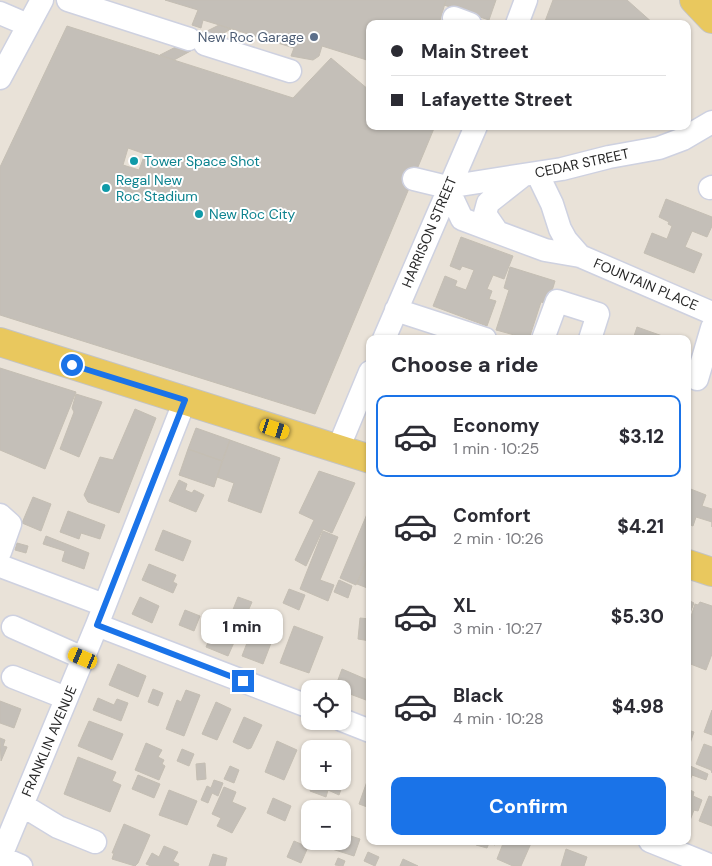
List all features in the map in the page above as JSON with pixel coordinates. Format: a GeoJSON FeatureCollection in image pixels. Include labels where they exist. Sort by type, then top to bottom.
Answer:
{"type":"FeatureCollection","features":[{"type":"Feature","properties":{"kind":"main road"},"geometry":{"type":"LineString","coordinates":[[694,0],[712,19]]}},
{"type":"Feature","properties":{"kind":"main road"},"geometry":{"type":"LineString","coordinates":[[0,342],[366,458]]}},
{"type":"Feature","properties":{"kind":"main road"},"geometry":{"type":"LineString","coordinates":[[691,565],[712,572]]}},
{"type":"Feature","properties":{"kind":"street"},"geometry":{"type":"LineString","coordinates":[[2,70],[42,0]]}},
{"type":"Feature","properties":{"kind":"street"},"geometry":{"type":"LineString","coordinates":[[68,0],[290,71]]}},
{"type":"Feature","properties":{"kind":"street"},"geometry":{"type":"LineString","coordinates":[[518,20],[526,0]]}},
{"type":"Feature","properties":{"kind":"street"},"geometry":{"type":"LineString","coordinates":[[0,13],[28,25]]}},
{"type":"Feature","properties":{"kind":"street","name":"CEDAR STREET"},"geometry":{"type":"LineString","coordinates":[[447,187],[530,174],[659,148],[683,139],[712,122]]}},
{"type":"Feature","properties":{"kind":"street","name":"HARRISON STREET"},"geometry":{"type":"LineString","coordinates":[[386,335],[447,187],[474,130]]}},
{"type":"Feature","properties":{"kind":"street"},"geometry":{"type":"LineString","coordinates":[[496,230],[485,214],[488,203],[530,174]]}},
{"type":"Feature","properties":{"kind":"street","name":"FOUNTAIN PLACE"},"geometry":{"type":"LineString","coordinates":[[530,174],[552,204],[560,229],[566,240],[580,256]]}},
{"type":"Feature","properties":{"kind":"street"},"geometry":{"type":"LineString","coordinates":[[414,179],[447,187]]}},
{"type":"Feature","properties":{"kind":"street","name":"FOUNTAIN PLACE"},"geometry":{"type":"LineString","coordinates":[[447,187],[462,218],[545,250],[580,256],[712,312]]}},
{"type":"Feature","properties":{"kind":"street"},"geometry":{"type":"LineString","coordinates":[[544,335],[557,301],[598,314],[591,335]]}},
{"type":"Feature","properties":{"kind":"street"},"geometry":{"type":"LineString","coordinates":[[396,310],[473,335]]}},
{"type":"Feature","properties":{"kind":"street"},"geometry":{"type":"LineString","coordinates":[[697,379],[712,328]]}},
{"type":"Feature","properties":{"kind":"street"},"geometry":{"type":"LineString","coordinates":[[338,449],[366,382]]}},
{"type":"Feature","properties":{"kind":"street","name":"FRANKLIN AVENUE"},"geometry":{"type":"LineString","coordinates":[[0,858],[101,615],[185,400]]}},
{"type":"Feature","properties":{"kind":"street"},"geometry":{"type":"LineString","coordinates":[[0,515],[10,524],[0,552]]}},
{"type":"Feature","properties":{"kind":"street"},"geometry":{"type":"LineString","coordinates":[[0,564],[101,615],[301,703]]}},
{"type":"Feature","properties":{"kind":"street"},"geometry":{"type":"LineString","coordinates":[[13,627],[83,658]]}},
{"type":"Feature","properties":{"kind":"street"},"geometry":{"type":"LineString","coordinates":[[13,677],[66,698]]}},
{"type":"Feature","properties":{"kind":"street"},"geometry":{"type":"LineString","coordinates":[[351,724],[366,729]]}},
{"type":"Feature","properties":{"kind":"street"},"geometry":{"type":"LineString","coordinates":[[22,805],[58,827],[95,842]]}},
{"type":"Feature","properties":{"kind":"street"},"geometry":{"type":"LineString","coordinates":[[660,845],[712,866]]}},
{"type":"Feature","properties":{"kind":"street"},"geometry":{"type":"LineString","coordinates":[[0,858],[21,866]]}},
{"type":"Feature","properties":{"kind":"building","name":"New Roc Garage"},"geometry":{"type":"Polygon","coordinates":[[[165,0],[446,0],[440,20],[366,20],[366,60],[322,46],[319,56],[313,60],[291,56],[294,48],[203,20],[201,28],[192,25],[198,10],[165,0]]]}},
{"type":"Feature","properties":{"kind":"building"},"geometry":{"type":"Polygon","coordinates":[[[446,0],[496,0],[489,20],[444,5],[446,0]]]}},
{"type":"Feature","properties":{"kind":"building"},"geometry":{"type":"Polygon","coordinates":[[[553,0],[627,0],[650,20],[546,20],[553,0]]]}},
{"type":"Feature","properties":{"kind":"building"},"geometry":{"type":"Polygon","coordinates":[[[219,25],[231,29],[174,60],[160,55],[219,25]]]}},
{"type":"Feature","properties":{"kind":"building","name":"New Roc City"},"geometry":{"type":"Polygon","coordinates":[[[67,26],[293,98],[331,58],[366,87],[366,130],[433,130],[315,414],[0,315],[0,167],[67,26]],[[128,148],[123,165],[139,170],[145,154],[128,148]]]}},
{"type":"Feature","properties":{"kind":"building","name":"Tower Space Shot"},"geometry":{"type":"Polygon","coordinates":[[[132,156],[136,156],[139,161],[138,165],[132,166],[129,163],[129,159],[132,156]]]}},
{"type":"Feature","properties":{"kind":"building"},"geometry":{"type":"Polygon","coordinates":[[[666,199],[712,217],[712,226],[707,237],[692,231],[685,247],[702,254],[694,273],[644,253],[652,233],[667,239],[672,226],[668,224],[669,222],[659,217],[666,199]]]}},
{"type":"Feature","properties":{"kind":"building"},"geometry":{"type":"Polygon","coordinates":[[[461,237],[513,256],[504,279],[493,275],[487,289],[492,291],[489,299],[496,301],[487,326],[433,306],[445,276],[457,281],[455,286],[466,290],[474,270],[462,266],[460,270],[450,266],[461,237]]]}},
{"type":"Feature","properties":{"kind":"building"},"geometry":{"type":"Polygon","coordinates":[[[510,267],[555,281],[548,304],[541,302],[530,335],[514,335],[496,330],[509,290],[504,288],[510,267]]]}},
{"type":"Feature","properties":{"kind":"building"},"geometry":{"type":"Polygon","coordinates":[[[637,327],[660,335],[634,335],[637,327]]]}},
{"type":"Feature","properties":{"kind":"building"},"geometry":{"type":"Polygon","coordinates":[[[0,368],[76,392],[45,469],[0,450],[0,368]]]}},
{"type":"Feature","properties":{"kind":"building"},"geometry":{"type":"Polygon","coordinates":[[[76,394],[102,402],[79,457],[60,449],[74,412],[72,408],[76,394]]]}},
{"type":"Feature","properties":{"kind":"building"},"geometry":{"type":"Polygon","coordinates":[[[135,409],[156,418],[119,513],[88,502],[84,495],[100,457],[113,460],[135,409]]]}},
{"type":"Feature","properties":{"kind":"building"},"geometry":{"type":"Polygon","coordinates":[[[196,428],[230,440],[222,461],[188,449],[196,428]]]}},
{"type":"Feature","properties":{"kind":"building"},"geometry":{"type":"Polygon","coordinates":[[[230,440],[280,458],[261,513],[228,501],[234,483],[217,477],[230,440]]]}},
{"type":"Feature","properties":{"kind":"building"},"geometry":{"type":"Polygon","coordinates":[[[188,449],[222,461],[214,487],[179,475],[188,449]]]}},
{"type":"Feature","properties":{"kind":"building"},"geometry":{"type":"Polygon","coordinates":[[[319,471],[355,483],[332,533],[323,529],[306,566],[295,560],[314,520],[299,513],[319,471]]]}},
{"type":"Feature","properties":{"kind":"building"},"geometry":{"type":"Polygon","coordinates":[[[179,480],[187,484],[185,490],[192,493],[194,490],[204,495],[196,512],[169,501],[179,480]]]}},
{"type":"Feature","properties":{"kind":"building"},"geometry":{"type":"Polygon","coordinates":[[[691,489],[706,495],[702,506],[712,509],[712,522],[696,517],[693,526],[691,525],[691,489]]]}},
{"type":"Feature","properties":{"kind":"building"},"geometry":{"type":"Polygon","coordinates":[[[33,497],[51,504],[41,531],[22,523],[33,497]]]}},
{"type":"Feature","properties":{"kind":"building"},"geometry":{"type":"Polygon","coordinates":[[[68,511],[105,525],[100,539],[81,533],[79,539],[60,532],[68,511]]]}},
{"type":"Feature","properties":{"kind":"building"},"geometry":{"type":"Polygon","coordinates":[[[366,516],[366,562],[356,585],[340,578],[366,516]]]}},
{"type":"Feature","properties":{"kind":"building"},"geometry":{"type":"Polygon","coordinates":[[[163,530],[191,541],[183,561],[155,550],[163,530]]]}},
{"type":"Feature","properties":{"kind":"building"},"geometry":{"type":"Polygon","coordinates":[[[323,531],[338,537],[320,580],[334,585],[328,601],[300,589],[323,531]]]}},
{"type":"Feature","properties":{"kind":"building"},"geometry":{"type":"Polygon","coordinates":[[[46,536],[89,553],[84,569],[62,561],[65,551],[43,544],[46,536]]]}},
{"type":"Feature","properties":{"kind":"building"},"geometry":{"type":"Polygon","coordinates":[[[17,543],[28,546],[26,553],[15,550],[17,543]]]}},
{"type":"Feature","properties":{"kind":"building"},"geometry":{"type":"Polygon","coordinates":[[[366,563],[366,587],[357,584],[366,563]]]}},
{"type":"Feature","properties":{"kind":"building"},"geometry":{"type":"Polygon","coordinates":[[[149,564],[176,575],[173,582],[177,584],[173,593],[142,580],[149,564]]]}},
{"type":"Feature","properties":{"kind":"building"},"geometry":{"type":"Polygon","coordinates":[[[339,580],[352,586],[348,598],[334,592],[339,580]]]}},
{"type":"Feature","properties":{"kind":"building"},"geometry":{"type":"Polygon","coordinates":[[[289,589],[305,595],[299,610],[283,603],[289,589]]]}},
{"type":"Feature","properties":{"kind":"building"},"geometry":{"type":"Polygon","coordinates":[[[140,597],[159,606],[152,623],[132,614],[140,597]]]}},
{"type":"Feature","properties":{"kind":"building"},"geometry":{"type":"Polygon","coordinates":[[[238,597],[252,602],[245,618],[232,612],[238,597]]]}},
{"type":"Feature","properties":{"kind":"building"},"geometry":{"type":"Polygon","coordinates":[[[700,602],[712,606],[712,654],[706,670],[691,664],[691,617],[695,604],[698,605],[700,602]]]}},
{"type":"Feature","properties":{"kind":"building"},"geometry":{"type":"Polygon","coordinates":[[[185,610],[200,616],[194,631],[179,625],[185,610]]]}},
{"type":"Feature","properties":{"kind":"building"},"geometry":{"type":"Polygon","coordinates":[[[360,618],[366,619],[366,640],[358,639],[360,618]]]}},
{"type":"Feature","properties":{"kind":"building"},"geometry":{"type":"Polygon","coordinates":[[[217,622],[239,631],[228,656],[206,647],[217,622]]]}},
{"type":"Feature","properties":{"kind":"building"},"geometry":{"type":"Polygon","coordinates":[[[255,622],[276,630],[263,664],[242,656],[255,622]]]}},
{"type":"Feature","properties":{"kind":"building"},"geometry":{"type":"Polygon","coordinates":[[[294,626],[323,637],[309,673],[280,663],[294,626]]]}},
{"type":"Feature","properties":{"kind":"building"},"geometry":{"type":"Polygon","coordinates":[[[118,664],[146,676],[138,697],[109,685],[118,664]]]}},
{"type":"Feature","properties":{"kind":"building"},"geometry":{"type":"Polygon","coordinates":[[[342,669],[366,679],[366,700],[351,694],[351,680],[338,680],[342,669]]]}},
{"type":"Feature","properties":{"kind":"building"},"geometry":{"type":"Polygon","coordinates":[[[153,689],[163,693],[158,706],[148,702],[153,689]]]}},
{"type":"Feature","properties":{"kind":"building"},"geometry":{"type":"Polygon","coordinates":[[[186,690],[200,695],[184,736],[166,729],[177,700],[181,702],[186,690]]]}},
{"type":"Feature","properties":{"kind":"building"},"geometry":{"type":"Polygon","coordinates":[[[98,698],[114,705],[117,699],[128,703],[121,721],[93,710],[98,698]]]}},
{"type":"Feature","properties":{"kind":"building"},"geometry":{"type":"Polygon","coordinates":[[[0,701],[21,709],[14,728],[0,723],[0,701]]]}},
{"type":"Feature","properties":{"kind":"building"},"geometry":{"type":"Polygon","coordinates":[[[216,702],[231,709],[217,740],[202,734],[216,702]]]}},
{"type":"Feature","properties":{"kind":"building"},"geometry":{"type":"Polygon","coordinates":[[[712,710],[712,735],[704,732],[712,710]]]}},
{"type":"Feature","properties":{"kind":"building"},"geometry":{"type":"Polygon","coordinates":[[[244,717],[262,725],[251,748],[248,749],[233,742],[244,717]]]}},
{"type":"Feature","properties":{"kind":"building"},"geometry":{"type":"Polygon","coordinates":[[[89,721],[123,734],[112,760],[78,746],[89,721]]]}},
{"type":"Feature","properties":{"kind":"building"},"geometry":{"type":"Polygon","coordinates":[[[0,738],[5,740],[3,746],[7,747],[1,761],[0,738]]]}},
{"type":"Feature","properties":{"kind":"building"},"geometry":{"type":"Polygon","coordinates":[[[277,741],[297,750],[284,780],[265,772],[277,741]]]}},
{"type":"Feature","properties":{"kind":"building"},"geometry":{"type":"Polygon","coordinates":[[[146,743],[162,750],[158,757],[164,760],[162,764],[165,766],[159,780],[135,770],[146,743]]]}},
{"type":"Feature","properties":{"kind":"building"},"geometry":{"type":"Polygon","coordinates":[[[704,744],[712,747],[712,773],[711,770],[696,764],[704,744]]]}},
{"type":"Feature","properties":{"kind":"building"},"geometry":{"type":"Polygon","coordinates":[[[182,749],[194,754],[189,766],[177,761],[182,749]]]}},
{"type":"Feature","properties":{"kind":"building"},"geometry":{"type":"Polygon","coordinates":[[[78,757],[116,772],[112,781],[121,785],[110,812],[64,794],[78,757]]]}},
{"type":"Feature","properties":{"kind":"building"},"geometry":{"type":"Polygon","coordinates":[[[205,763],[206,779],[197,780],[196,764],[205,763]]]}},
{"type":"Feature","properties":{"kind":"building"},"geometry":{"type":"Polygon","coordinates":[[[230,766],[239,770],[234,783],[224,779],[230,766]]]}},
{"type":"Feature","properties":{"kind":"building"},"geometry":{"type":"Polygon","coordinates":[[[691,766],[708,774],[706,780],[692,775],[691,778],[691,766]]]}},
{"type":"Feature","properties":{"kind":"building"},"geometry":{"type":"Polygon","coordinates":[[[138,775],[160,784],[154,798],[132,789],[138,775]]]}},
{"type":"Feature","properties":{"kind":"building"},"geometry":{"type":"Polygon","coordinates":[[[214,780],[223,783],[218,796],[212,793],[208,803],[201,800],[207,786],[211,788],[214,780]]]}},
{"type":"Feature","properties":{"kind":"building"},"geometry":{"type":"Polygon","coordinates":[[[366,784],[366,807],[359,804],[366,784]]]}},
{"type":"Feature","properties":{"kind":"building"},"geometry":{"type":"Polygon","coordinates":[[[224,787],[236,792],[232,802],[246,808],[232,833],[217,826],[221,818],[212,814],[224,787]]]}},
{"type":"Feature","properties":{"kind":"building"},"geometry":{"type":"Polygon","coordinates":[[[169,790],[197,801],[187,825],[159,815],[169,790]]]}},
{"type":"Feature","properties":{"kind":"building"},"geometry":{"type":"Polygon","coordinates":[[[310,790],[328,790],[326,797],[310,790]]]}},
{"type":"Feature","properties":{"kind":"building"},"geometry":{"type":"Polygon","coordinates":[[[328,790],[341,790],[339,795],[328,790]]]}},
{"type":"Feature","properties":{"kind":"building"},"geometry":{"type":"Polygon","coordinates":[[[691,790],[694,792],[693,796],[702,800],[698,811],[694,810],[691,818],[691,790]]]}},
{"type":"Feature","properties":{"kind":"building"},"geometry":{"type":"Polygon","coordinates":[[[709,796],[712,797],[712,826],[699,821],[709,796]]]}},
{"type":"Feature","properties":{"kind":"building"},"geometry":{"type":"Polygon","coordinates":[[[273,798],[291,806],[285,821],[267,813],[273,798]]]}},
{"type":"Feature","properties":{"kind":"building"},"geometry":{"type":"Polygon","coordinates":[[[124,824],[150,835],[135,866],[112,859],[114,853],[112,853],[124,824]]]}},
{"type":"Feature","properties":{"kind":"building"},"geometry":{"type":"Polygon","coordinates":[[[351,836],[360,839],[354,856],[335,850],[351,850],[351,836]]]}},
{"type":"Feature","properties":{"kind":"building"},"geometry":{"type":"Polygon","coordinates":[[[294,841],[301,844],[301,850],[307,850],[301,863],[287,857],[294,841]]]}},
{"type":"Feature","properties":{"kind":"building"},"geometry":{"type":"Polygon","coordinates":[[[476,845],[488,845],[487,848],[476,845]]]}},
{"type":"Feature","properties":{"kind":"building"},"geometry":{"type":"Polygon","coordinates":[[[502,845],[530,845],[521,866],[513,866],[497,859],[502,845]]]}},
{"type":"Feature","properties":{"kind":"building"},"geometry":{"type":"Polygon","coordinates":[[[164,846],[178,852],[173,861],[179,864],[178,866],[151,866],[146,864],[152,853],[159,857],[164,846]]]}},
{"type":"Feature","properties":{"kind":"building"},"geometry":{"type":"Polygon","coordinates":[[[566,849],[587,857],[584,866],[561,866],[566,849]]]}},
{"type":"Feature","properties":{"kind":"building"},"geometry":{"type":"Polygon","coordinates":[[[368,852],[379,857],[375,866],[364,861],[368,852]]]}},
{"type":"Feature","properties":{"kind":"building"},"geometry":{"type":"Polygon","coordinates":[[[213,854],[227,858],[225,866],[209,866],[213,854]]]}},
{"type":"Feature","properties":{"kind":"building"},"geometry":{"type":"Polygon","coordinates":[[[338,858],[345,861],[343,866],[335,865],[338,858]]]}},
{"type":"Feature","properties":{"kind":"building"},"geometry":{"type":"Polygon","coordinates":[[[403,859],[418,866],[400,866],[403,859]]]}},
{"type":"Feature","properties":{"kind":"place","name":"New Roc Garage"},"geometry":{"type":"Point","coordinates":[314,37]}},
{"type":"Feature","properties":{"kind":"place","name":"Tower Space Shot"},"geometry":{"type":"Point","coordinates":[134,161]}},
{"type":"Feature","properties":{"kind":"place","name":"Regal New Roc Stadium"},"geometry":{"type":"Point","coordinates":[106,188]}},
{"type":"Feature","properties":{"kind":"place","name":"New Roc City"},"geometry":{"type":"Point","coordinates":[199,214]}},
{"type":"Feature","properties":{"kind":"route"},"geometry":{"type":"LineString","coordinates":[[72,365],[185,400],[97,625],[243,681]]}}]}
